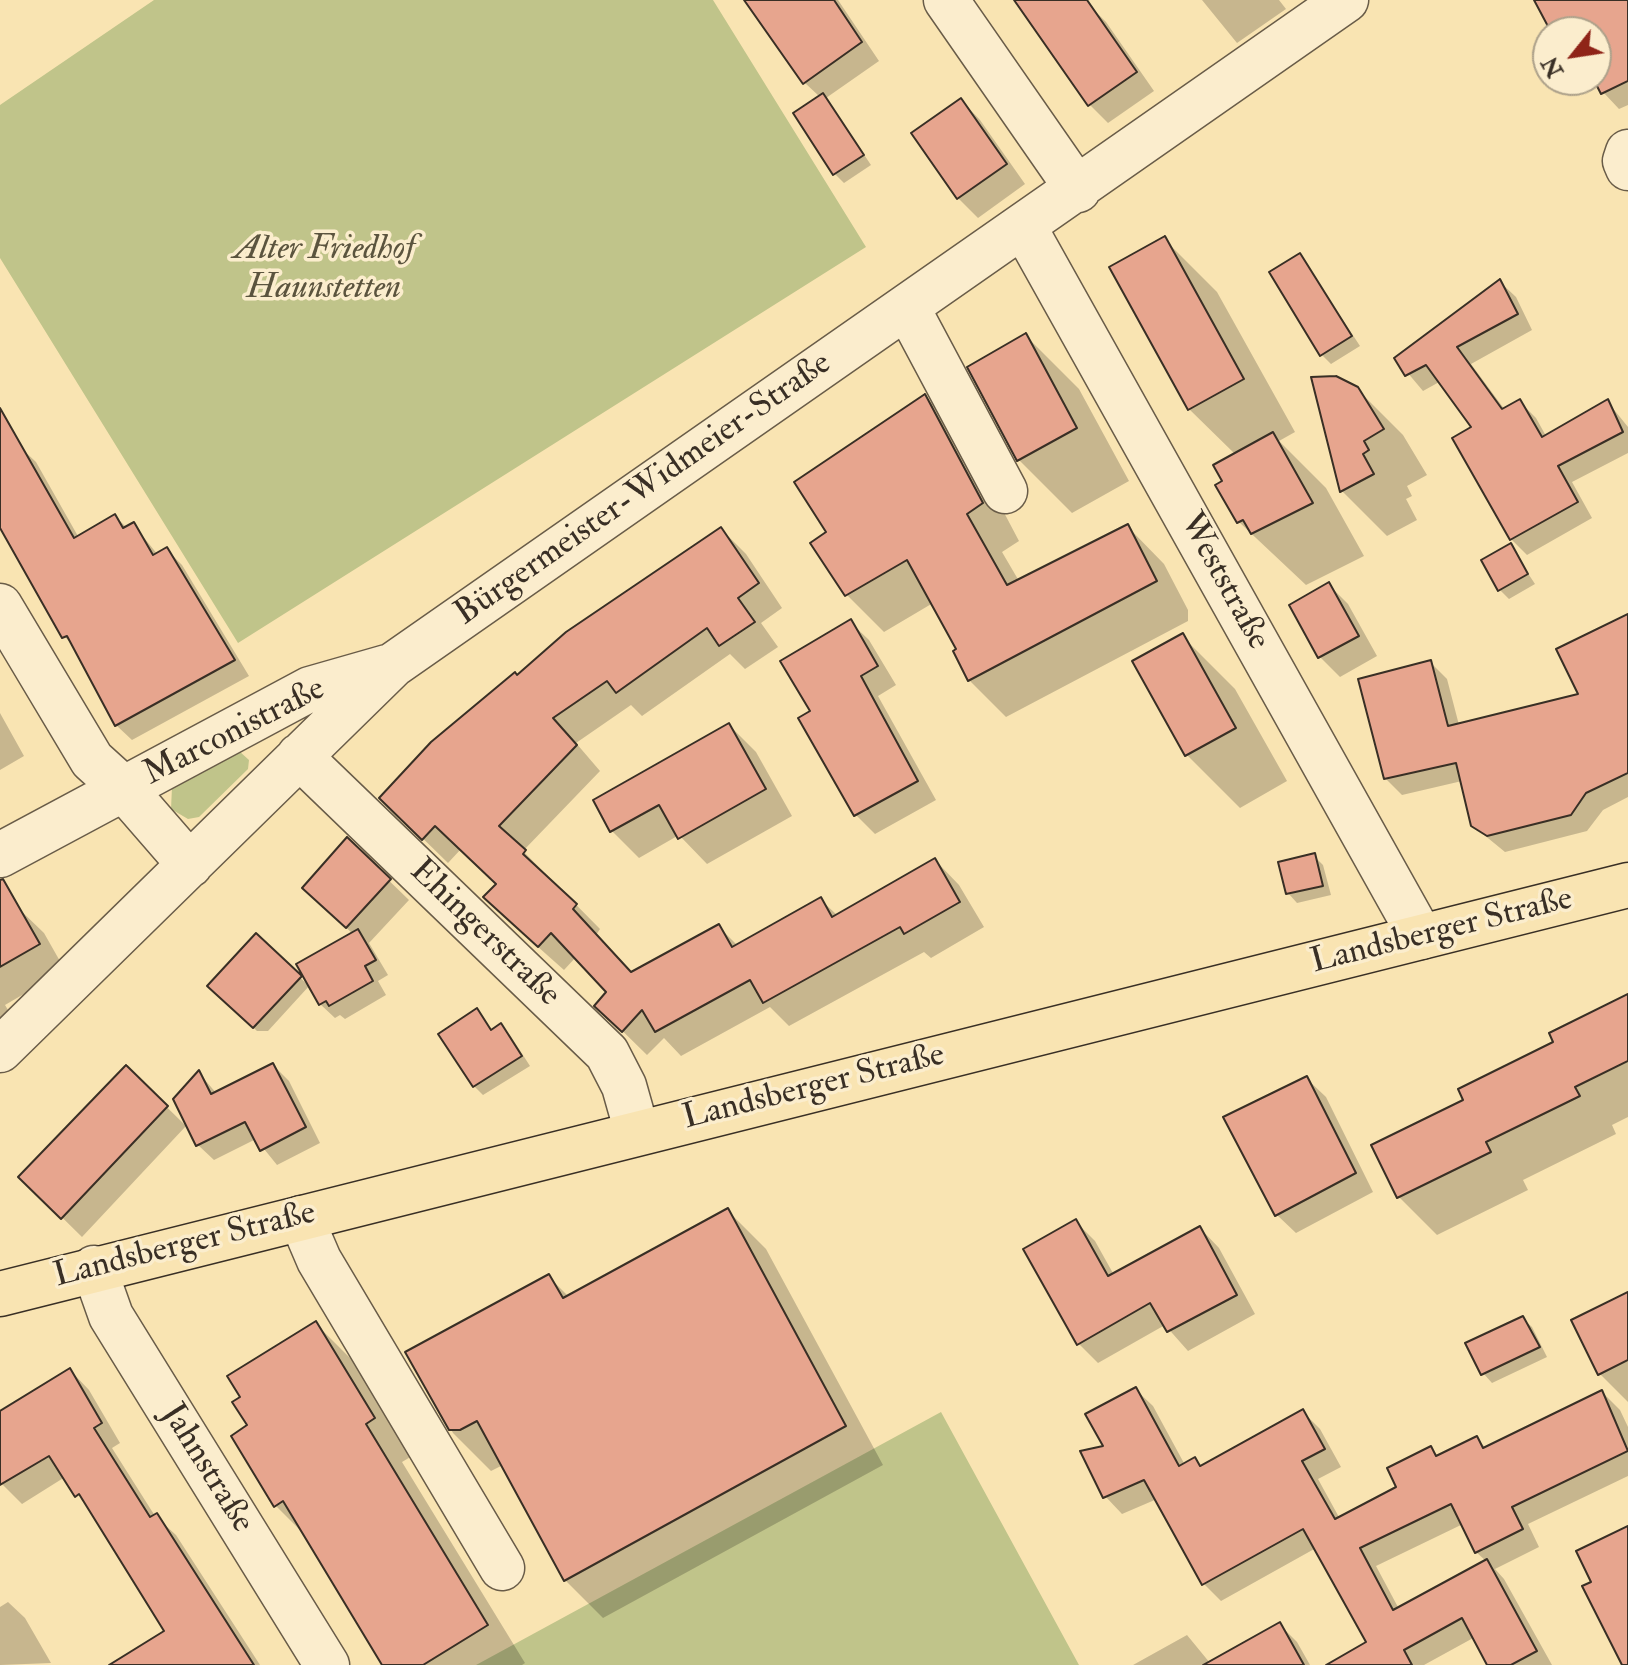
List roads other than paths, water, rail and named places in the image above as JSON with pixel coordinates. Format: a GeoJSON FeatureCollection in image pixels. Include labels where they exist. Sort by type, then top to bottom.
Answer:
{"type":"FeatureCollection","features":[{"type":"Feature","properties":{"kind":"main road","name":"Landsberger Straße"},"geometry":{"type":"LineString","coordinates":[[5,1285],[94,1268],[301,1218],[1628,885]]}},
{"type":"Feature","properties":{"kind":"street"},"geometry":{"type":"LineString","coordinates":[[946,0],[1078,190]]}},
{"type":"Feature","properties":{"kind":"street","name":"Bürgermeister-Widmeier-Straße"},"geometry":{"type":"LineString","coordinates":[[0,1050],[393,665],[1078,190],[1331,4]]}},
{"type":"Feature","properties":{"kind":"street"},"geometry":{"type":"LineString","coordinates":[[1628,152],[1625,161],[1628,168]]}},
{"type":"Feature","properties":{"kind":"street","name":"Weststraße"},"geometry":{"type":"LineString","coordinates":[[1024,227],[1421,937]]}},
{"type":"Feature","properties":{"kind":"street"},"geometry":{"type":"LineString","coordinates":[[908,309],[1005,491]]}},
{"type":"Feature","properties":{"kind":"street"},"geometry":{"type":"LineString","coordinates":[[0,606],[92,760],[124,789]]}},
{"type":"Feature","properties":{"kind":"street","name":"Marconistraße"},"geometry":{"type":"LineString","coordinates":[[0,855],[310,689],[393,665]]}},
{"type":"Feature","properties":{"kind":"street","name":"Ehingerstraße"},"geometry":{"type":"LineString","coordinates":[[299,756],[607,1053],[624,1086],[637,1132]]}},
{"type":"Feature","properties":{"kind":"street","name":"Marconistraße"},"geometry":{"type":"LineString","coordinates":[[124,789],[190,865]]}},
{"type":"Feature","properties":{"kind":"street"},"geometry":{"type":"LineString","coordinates":[[301,1218],[319,1260],[502,1568]]}},
{"type":"Feature","properties":{"kind":"street","name":"Jahnstraße"},"geometry":{"type":"LineString","coordinates":[[94,1268],[111,1316],[327,1665]]}},
{"type":"Feature","properties":{"kind":"park label","name":"Alter Friedhof Haunstetten"},"geometry":{"type":"Point","coordinates":[324,270]}}]}
